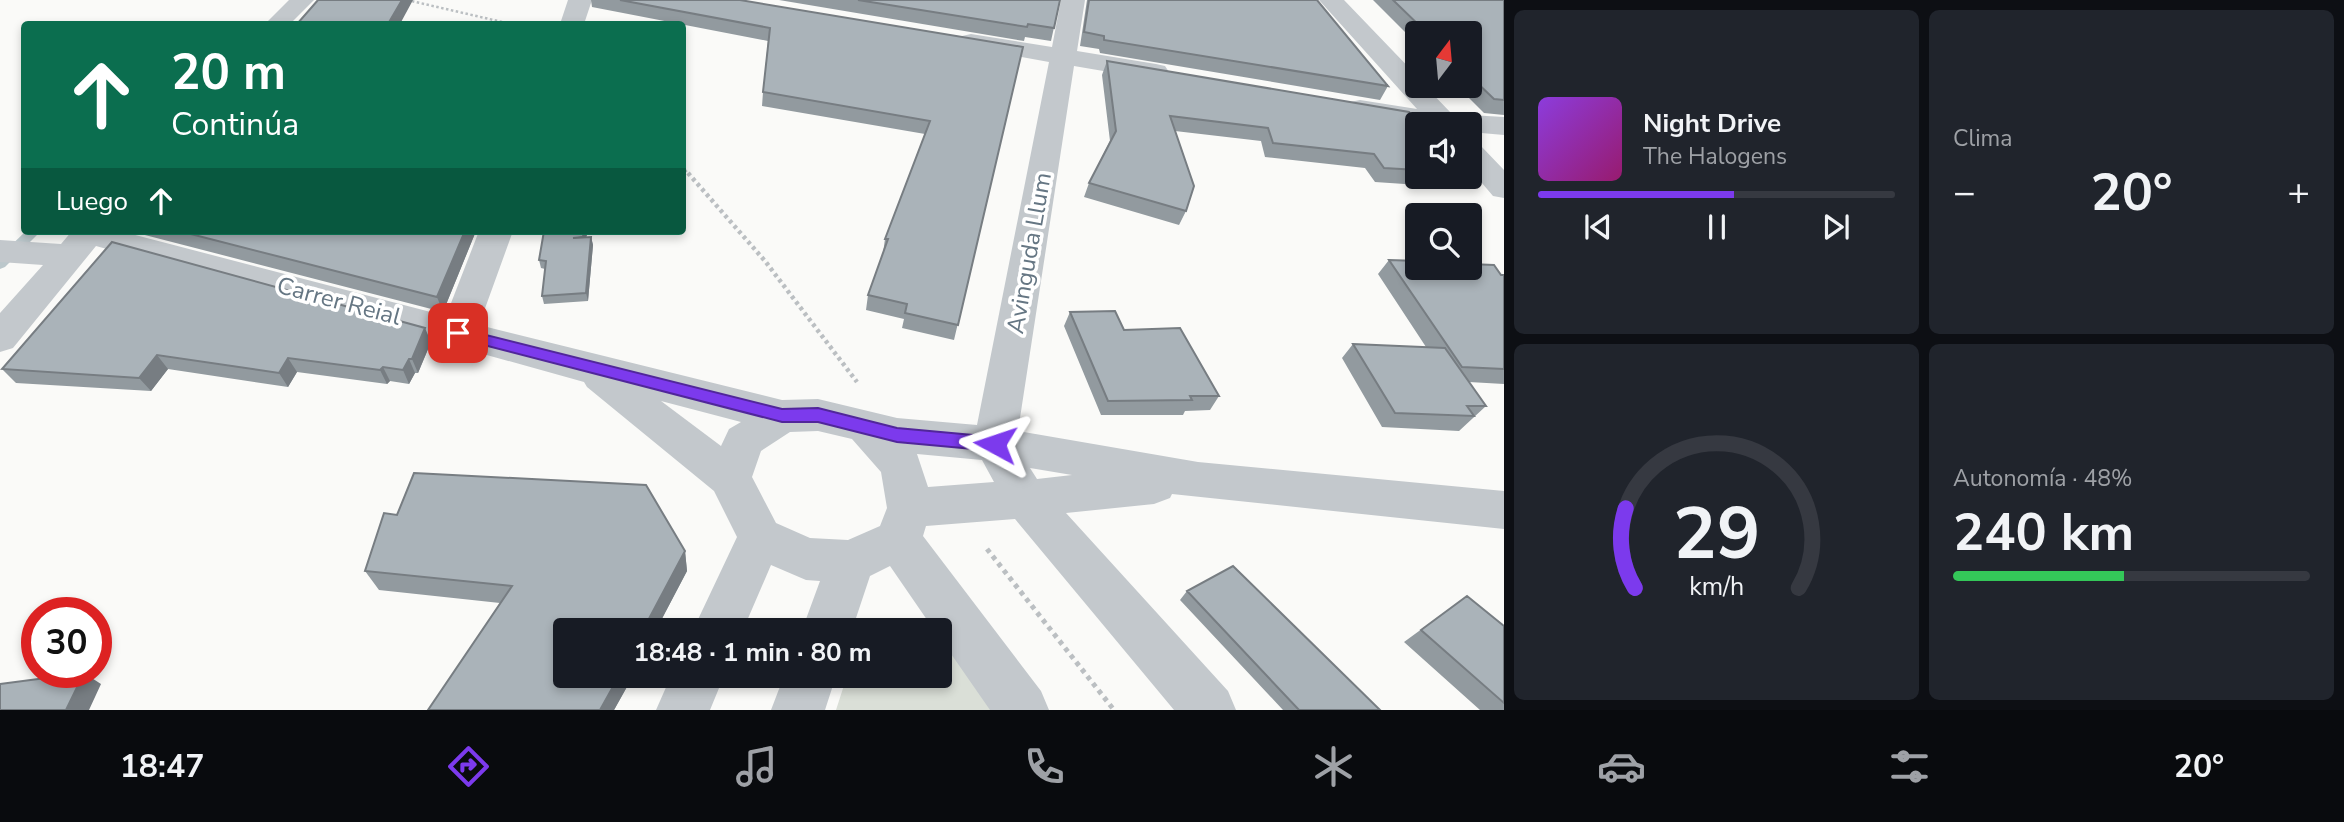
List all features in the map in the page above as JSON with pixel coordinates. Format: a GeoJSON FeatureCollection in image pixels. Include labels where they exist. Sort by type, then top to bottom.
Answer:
{"type":"FeatureCollection","features":[{"type":"Feature","properties":{"kind":"street"},"geometry":{"type":"LineString","coordinates":[[279,21],[302,0]]}},
{"type":"Feature","properties":{"kind":"street"},"geometry":{"type":"LineString","coordinates":[[573,21],[580,0]]}},
{"type":"Feature","properties":{"kind":"street","name":"Avinguda Llum"},"geometry":{"type":"LineString","coordinates":[[995,444],[1073,0]]}},
{"type":"Feature","properties":{"kind":"street"},"geometry":{"type":"LineString","coordinates":[[1331,0],[1435,112]]}},
{"type":"Feature","properties":{"kind":"street"},"geometry":{"type":"LineString","coordinates":[[953,38],[1185,77]]}},
{"type":"Feature","properties":{"kind":"street"},"geometry":{"type":"LineString","coordinates":[[1335,103],[1405,116]]}},
{"type":"Feature","properties":{"kind":"street"},"geometry":{"type":"LineString","coordinates":[[1482,125],[1504,126]]}},
{"type":"Feature","properties":{"kind":"street"},"geometry":{"type":"LineString","coordinates":[[1482,164],[1504,189]]}},
{"type":"Feature","properties":{"kind":"street"},"geometry":{"type":"LineString","coordinates":[[458,333],[495,235]]}},
{"type":"Feature","properties":{"kind":"street"},"geometry":{"type":"LineString","coordinates":[[0,338],[71,243]]}},
{"type":"Feature","properties":{"kind":"street","name":"Carrer Reial"},"geometry":{"type":"LineString","coordinates":[[0,251],[71,243],[458,333],[782,416]]}},
{"type":"Feature","properties":{"kind":"street","name":"Carrer Reial"},"geometry":{"type":"LineString","coordinates":[[591,369],[730,478]]}},
{"type":"Feature","properties":{"kind":"street"},"geometry":{"type":"LineString","coordinates":[[851,562],[806,559],[760,537],[730,478],[744,441],[782,416],[818,415],[897,435],[995,444],[1198,480],[1504,510]]}},
{"type":"Feature","properties":{"kind":"street"},"geometry":{"type":"LineString","coordinates":[[865,426],[901,466],[904,524],[1022,710]]}},
{"type":"Feature","properties":{"kind":"street"},"geometry":{"type":"LineString","coordinates":[[995,444],[1025,499],[1209,710]]}},
{"type":"Feature","properties":{"kind":"street"},"geometry":{"type":"LineString","coordinates":[[831,618],[851,562],[904,524],[1025,499],[1198,480]]}},
{"type":"Feature","properties":{"kind":"street"},"geometry":{"type":"LineString","coordinates":[[723,618],[760,537]]}},
{"type":"Feature","properties":{"kind":"street"},"geometry":{"type":"LineString","coordinates":[[683,710],[693,688]]}},
{"type":"Feature","properties":{"kind":"street"},"geometry":{"type":"LineString","coordinates":[[798,710],[806,688]]}},
{"type":"Feature","properties":{"kind":"path"},"geometry":{"type":"LineString","coordinates":[[407,0],[501,21]]}},
{"type":"Feature","properties":{"kind":"shaded area"},"geometry":{"type":"Polygon","coordinates":[[[952,652],[957,655],[994,710],[836,710],[843,688],[952,688],[952,652]]]}},
{"type":"Feature","properties":{"kind":"building"},"geometry":{"type":"Polygon","coordinates":[[[318,0],[402,0],[390,21],[300,21],[318,0]]]}},
{"type":"Feature","properties":{"kind":"building"},"geometry":{"type":"Polygon","coordinates":[[[620,0],[740,0],[1023,47],[958,325],[905,313],[907,304],[868,295],[888,239],[885,239],[930,121],[763,92],[770,28],[620,0]]]}},
{"type":"Feature","properties":{"kind":"building"},"geometry":{"type":"Polygon","coordinates":[[[858,0],[1060,0],[1054,28],[1028,24],[1027,27],[858,0]]]}},
{"type":"Feature","properties":{"kind":"building"},"geometry":{"type":"Polygon","coordinates":[[[1089,0],[1317,0],[1388,86],[1104,40],[1104,36],[1084,32],[1089,0]]]}},
{"type":"Feature","properties":{"kind":"building"},"geometry":{"type":"Polygon","coordinates":[[[1393,0],[1504,0],[1504,100],[1494,99],[1482,88],[1482,21],[1415,21],[1393,0]]]}},
{"type":"Feature","properties":{"kind":"building"},"geometry":{"type":"Polygon","coordinates":[[[1107,61],[1409,112],[1405,112],[1405,169],[1384,168],[1374,154],[1273,143],[1268,128],[1170,116],[1194,186],[1186,211],[1089,183],[1116,131],[1107,61]]]}},
{"type":"Feature","properties":{"kind":"building"},"geometry":{"type":"Polygon","coordinates":[[[195,235],[463,235],[437,297],[195,235]]]}},
{"type":"Feature","properties":{"kind":"building"},"geometry":{"type":"Polygon","coordinates":[[[543,235],[591,237],[586,293],[542,296],[546,261],[539,260],[543,235]]]}},
{"type":"Feature","properties":{"kind":"building"},"geometry":{"type":"Polygon","coordinates":[[[112,242],[425,328],[412,359],[409,359],[403,370],[383,367],[380,370],[288,358],[279,373],[157,355],[139,378],[2,369],[112,242]]]}},
{"type":"Feature","properties":{"kind":"building"},"geometry":{"type":"Polygon","coordinates":[[[1389,260],[1405,261],[1405,280],[1482,280],[1482,264],[1494,265],[1501,275],[1504,275],[1504,369],[1462,367],[1389,260]]]}},
{"type":"Feature","properties":{"kind":"building"},"geometry":{"type":"Polygon","coordinates":[[[1115,311],[1124,330],[1180,328],[1219,396],[1190,396],[1192,400],[1108,401],[1070,312],[1115,311]]]}},
{"type":"Feature","properties":{"kind":"building"},"geometry":{"type":"Polygon","coordinates":[[[1353,344],[1445,348],[1486,406],[1467,406],[1474,416],[1395,413],[1353,344]]]}},
{"type":"Feature","properties":{"kind":"building"},"geometry":{"type":"Polygon","coordinates":[[[414,473],[646,485],[685,551],[649,618],[553,618],[553,688],[612,688],[600,710],[428,710],[512,586],[365,571],[384,513],[397,515],[414,473]]]}},
{"type":"Feature","properties":{"kind":"building"},"geometry":{"type":"Polygon","coordinates":[[[1233,566],[1380,710],[1299,710],[1187,591],[1233,566]]]}},
{"type":"Feature","properties":{"kind":"building"},"geometry":{"type":"Polygon","coordinates":[[[1467,596],[1504,626],[1504,703],[1421,630],[1467,596]]]}},
{"type":"Feature","properties":{"kind":"building"},"geometry":{"type":"Polygon","coordinates":[[[21,681],[21,688],[77,688],[66,710],[0,710],[0,684],[21,681]]]}},
{"type":"Feature","properties":{"kind":"waterway"},"geometry":{"type":"LineString","coordinates":[[0,264],[30,235]]}},
{"type":"Feature","properties":{"kind":"route"},"geometry":{"type":"LineString","coordinates":[[458,333],[782,416],[818,415],[897,435],[995,444]]}}]}
